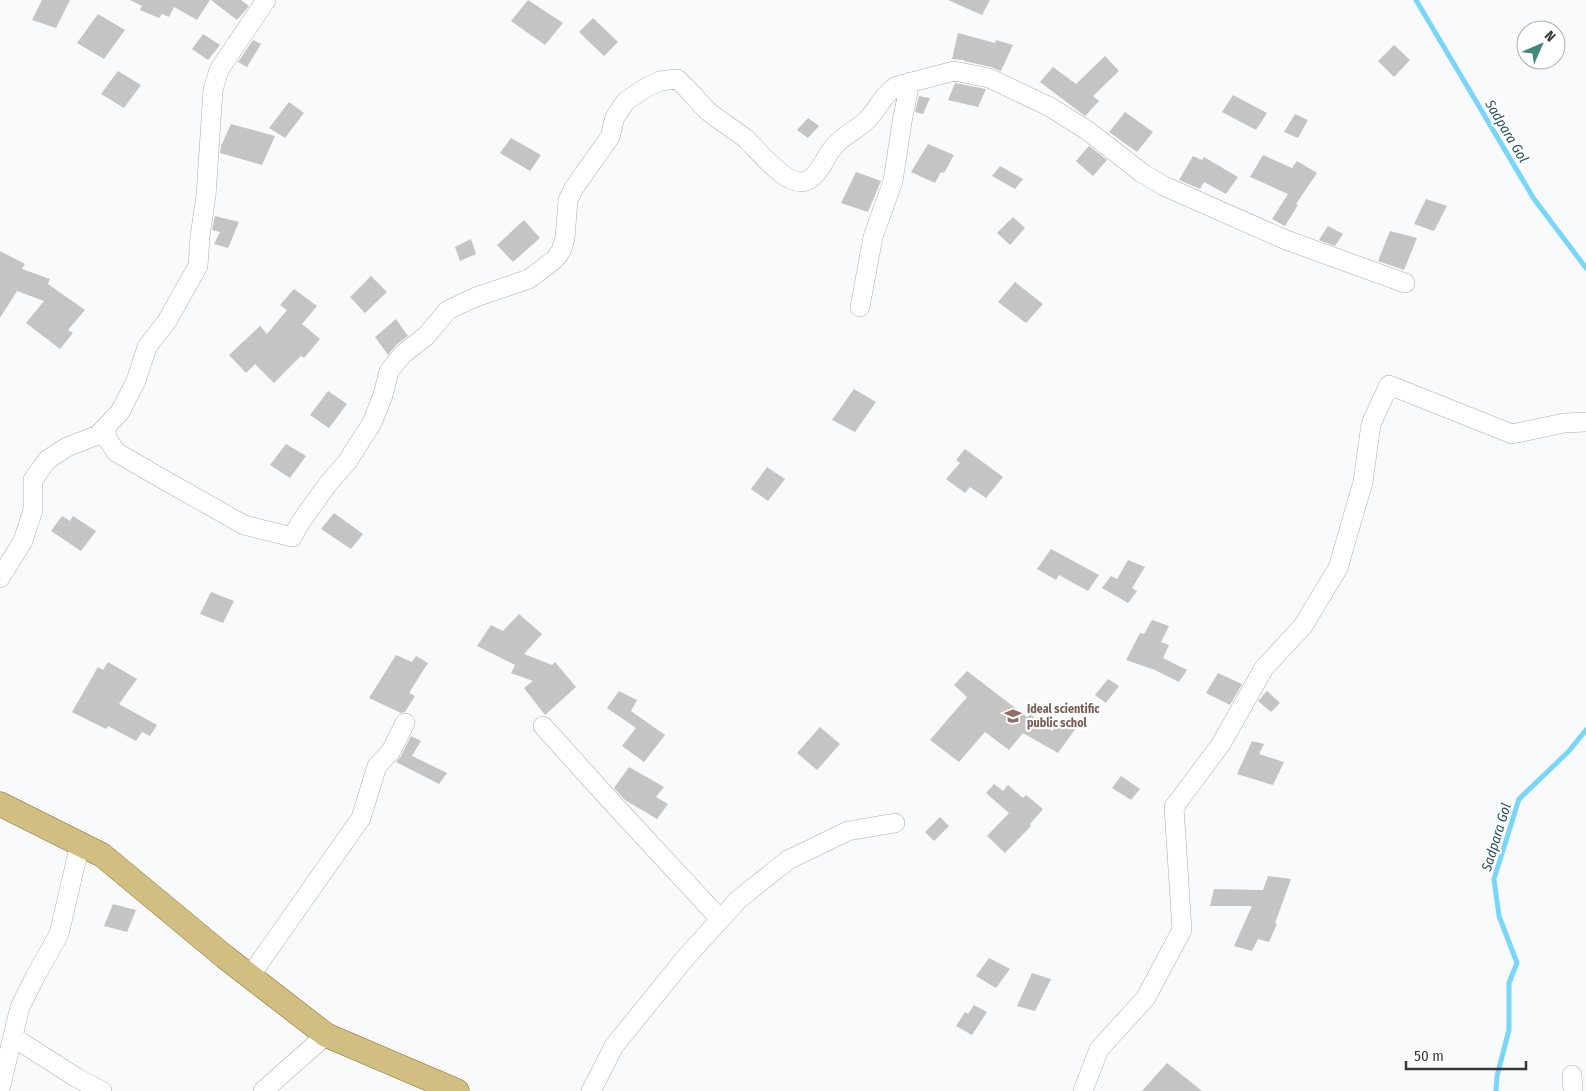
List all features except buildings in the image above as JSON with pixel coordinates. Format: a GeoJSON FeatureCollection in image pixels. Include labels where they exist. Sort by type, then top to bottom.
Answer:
{"type":"FeatureCollection","features":[{"type":"Feature","properties":{"kind":"main road"},"geometry":{"type":"LineString","coordinates":[[0,804],[102,855],[250,976],[326,1035],[457,1091]]}},
{"type":"Feature","properties":{"kind":"street"},"geometry":{"type":"LineString","coordinates":[[0,578],[23,541],[33,510],[33,480],[47,460],[67,448],[98,435],[120,412],[136,381],[147,347],[167,321],[198,266],[206,196],[213,90],[219,70],[266,0]]}},
{"type":"Feature","properties":{"kind":"street"},"geometry":{"type":"LineString","coordinates":[[105,428],[108,440],[116,452],[244,525],[292,537],[327,485],[347,462],[372,423],[383,395],[389,372],[403,354],[426,336],[448,310],[476,297],[529,279],[554,260],[561,251],[565,238],[568,200],[574,188],[610,137],[615,117],[626,102],[654,84],[665,80],[677,79],[709,112],[748,141],[781,173],[801,182],[813,176],[832,149],[843,137],[867,120],[891,90],[910,82],[954,71],[989,78],[1050,107],[1088,131],[1142,173],[1164,186],[1286,240],[1405,283]]}},
{"type":"Feature","properties":{"kind":"street"},"geometry":{"type":"LineString","coordinates":[[860,307],[873,237],[893,181],[910,82]]}},
{"type":"Feature","properties":{"kind":"street"},"geometry":{"type":"LineString","coordinates":[[1083,1091],[1099,1049],[1145,999],[1182,930],[1174,807],[1221,744],[1264,668],[1303,626],[1338,568],[1362,482],[1371,424],[1389,385],[1512,434],[1564,423],[1586,422]]}},
{"type":"Feature","properties":{"kind":"street"},"geometry":{"type":"LineString","coordinates":[[250,976],[361,818],[377,766],[391,751],[406,723]]}},
{"type":"Feature","properties":{"kind":"street"},"geometry":{"type":"LineString","coordinates":[[544,726],[720,919]]}},
{"type":"Feature","properties":{"kind":"street"},"geometry":{"type":"LineString","coordinates":[[591,1091],[614,1046],[687,956],[739,899],[788,860],[848,831],[894,823]]}},
{"type":"Feature","properties":{"kind":"street"},"geometry":{"type":"LineString","coordinates":[[0,1088],[20,1007],[59,934],[80,844]]}},
{"type":"Feature","properties":{"kind":"street"},"geometry":{"type":"LineString","coordinates":[[263,1091],[326,1035]]}},
{"type":"Feature","properties":{"kind":"street"},"geometry":{"type":"LineString","coordinates":[[13,1037],[102,1091]]}},
{"type":"Feature","properties":{"kind":"waterway","name":"Sadpara Gol"},"geometry":{"type":"LineString","coordinates":[[1416,0],[1534,199],[1586,268]]}},
{"type":"Feature","properties":{"kind":"waterway","name":"Sadpara Gol"},"geometry":{"type":"LineString","coordinates":[[1496,1091],[1497,1076],[1509,1030],[1509,983],[1517,963],[1499,916],[1494,879],[1519,799],[1568,752],[1586,730]]}},
{"type":"Feature","properties":{"kind":"place","name":"Ideal scientific public schol"},"geometry":{"type":"Point","coordinates":[1013,716]}}]}
